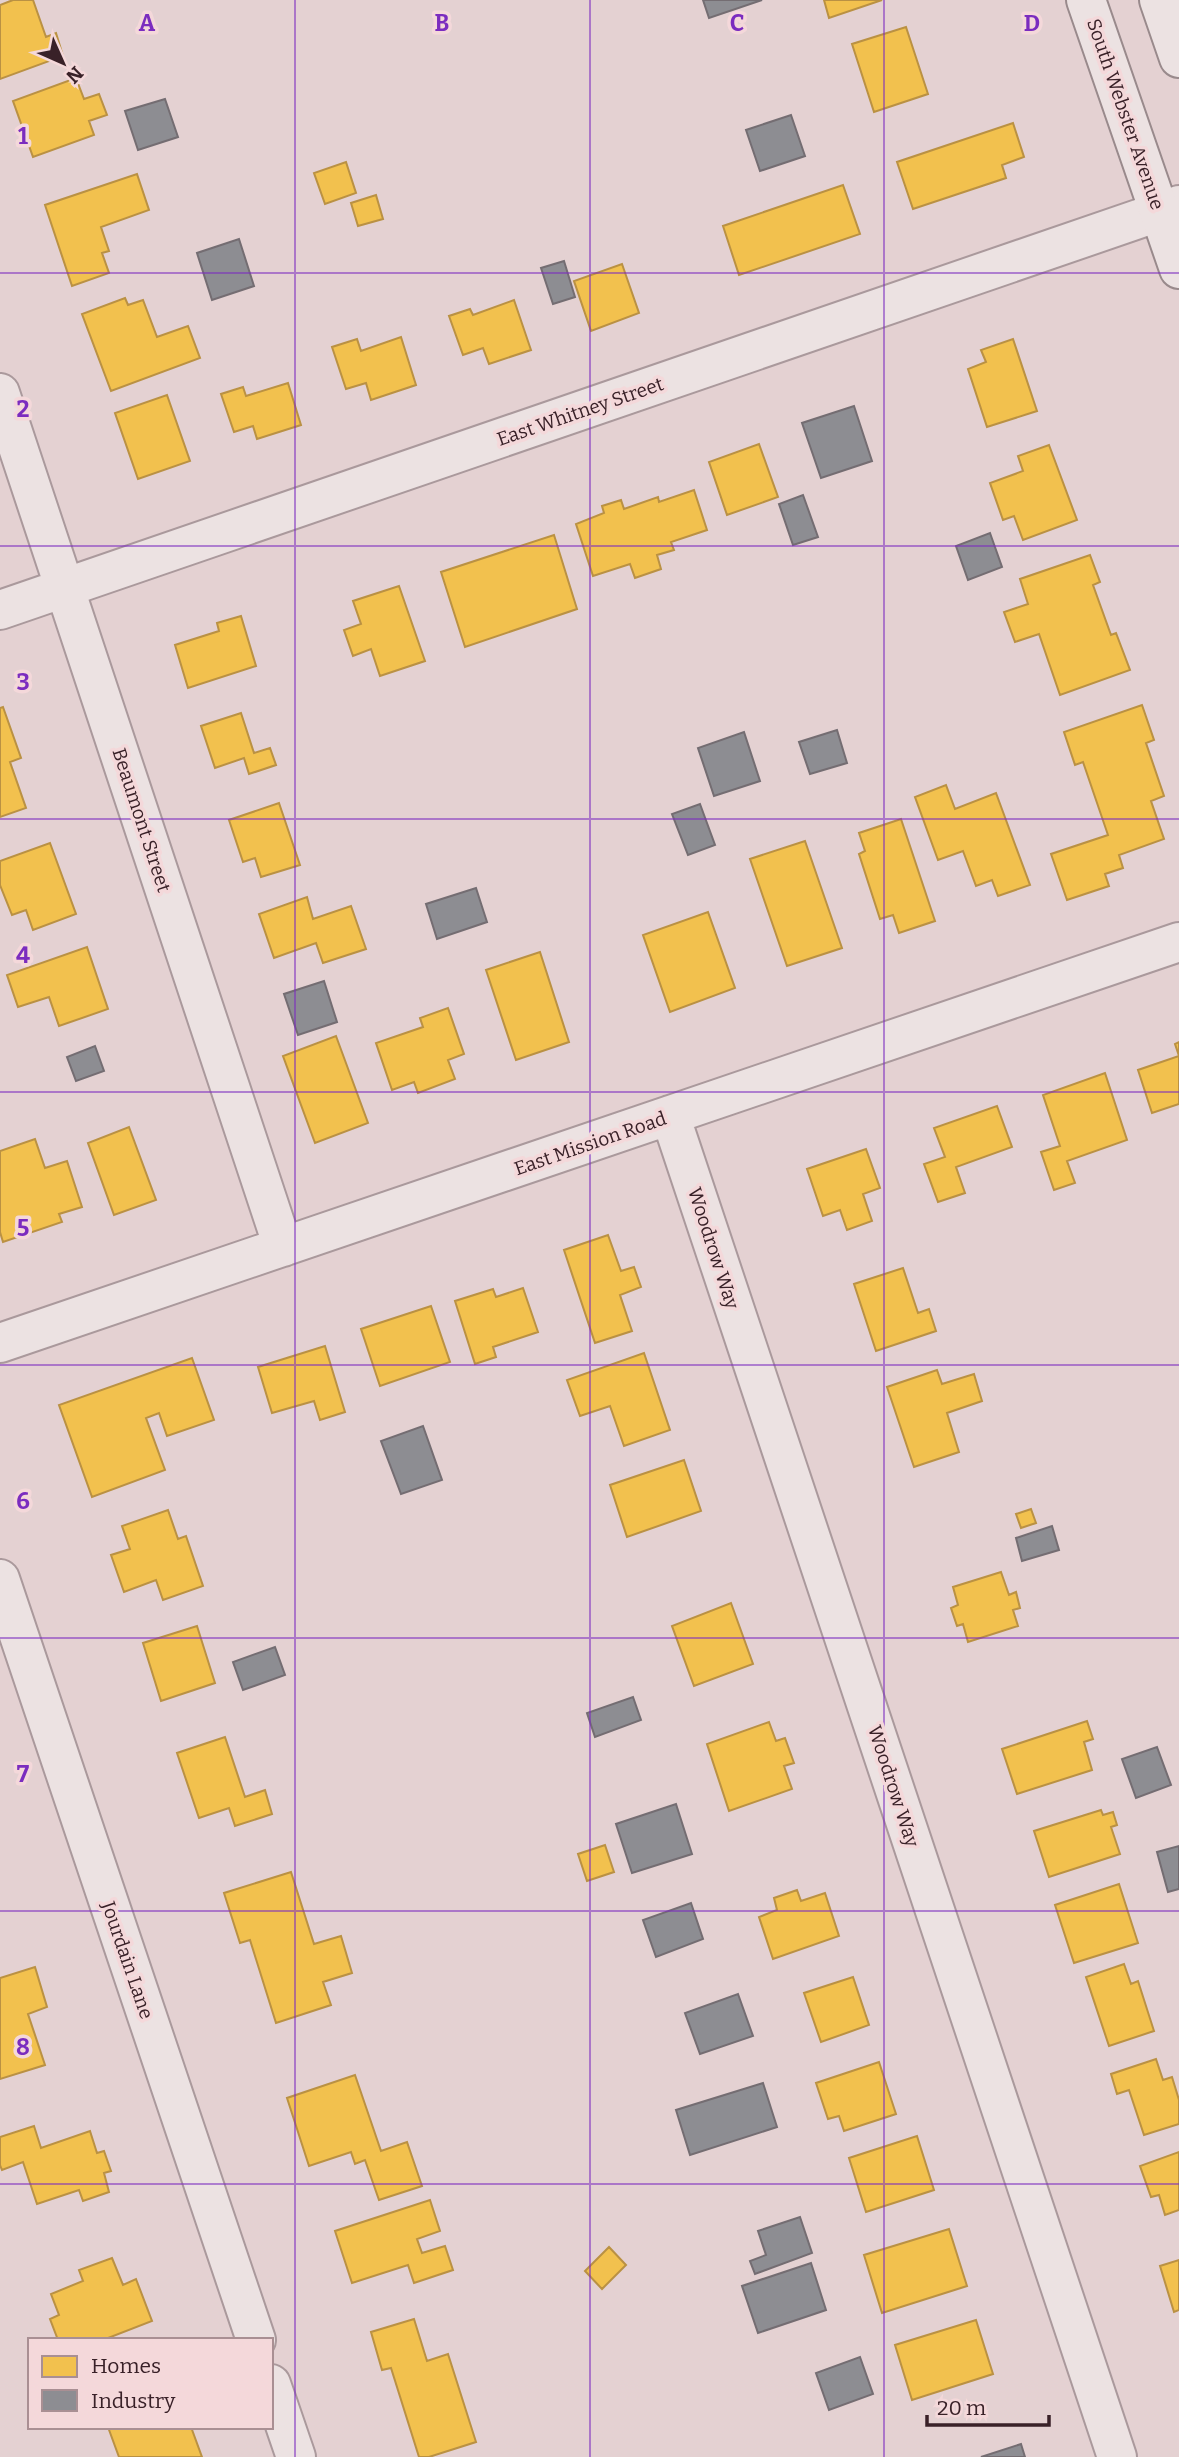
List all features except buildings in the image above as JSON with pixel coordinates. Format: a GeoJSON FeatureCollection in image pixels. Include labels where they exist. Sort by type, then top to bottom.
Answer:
{"type":"FeatureCollection","features":[{"type":"Feature","properties":{"kind":"street","name":"South Webster Avenue"},"geometry":{"type":"LineString","coordinates":[[1086,0],[1170,209],[1179,269]]}},
{"type":"Feature","properties":{"kind":"street"},"geometry":{"type":"LineString","coordinates":[[1159,0],[1179,58]]}},
{"type":"Feature","properties":{"kind":"street","name":"East Whitney Street"},"geometry":{"type":"LineString","coordinates":[[0,610],[1170,209]]}},
{"type":"Feature","properties":{"kind":"street","name":"Beaumont Street"},"geometry":{"type":"LineString","coordinates":[[0,393],[283,1247]]}},
{"type":"Feature","properties":{"kind":"street","name":"East Mission Road"},"geometry":{"type":"LineString","coordinates":[[0,1343],[1179,942]]}},
{"type":"Feature","properties":{"kind":"street","name":"Woodrow Way"},"geometry":{"type":"LineString","coordinates":[[670,1115],[1118,2457]]}},
{"type":"Feature","properties":{"kind":"street","name":"Jourdain Lane"},"geometry":{"type":"LineString","coordinates":[[0,1579],[256,2338]]}},
{"type":"Feature","properties":{"kind":"street"},"geometry":{"type":"LineString","coordinates":[[273,2390],[296,2457]]}}]}
